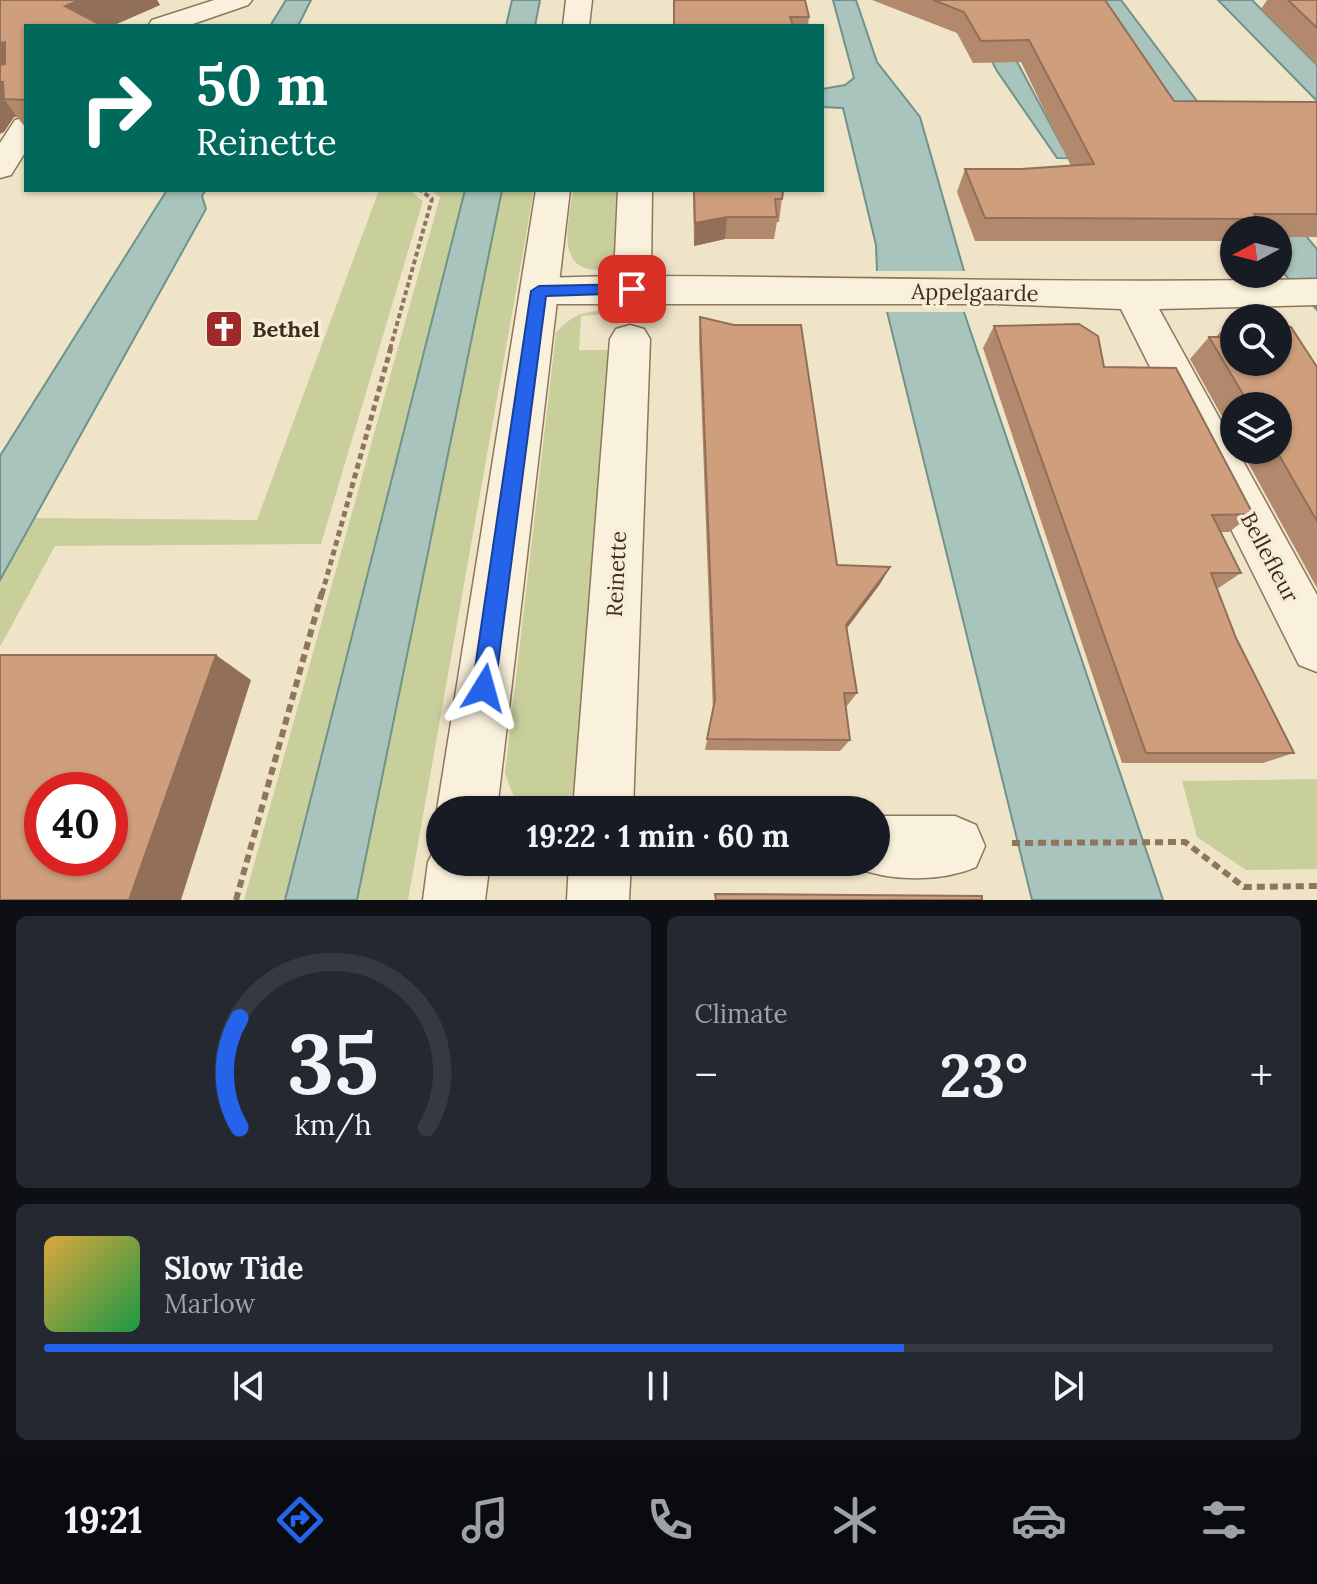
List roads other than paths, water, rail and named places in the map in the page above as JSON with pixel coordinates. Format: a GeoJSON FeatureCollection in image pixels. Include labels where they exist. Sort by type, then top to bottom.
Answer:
{"type":"FeatureCollection","features":[{"type":"Feature","properties":{"kind":"street"},"geometry":{"type":"LineString","coordinates":[[167,24],[239,0]]}},
{"type":"Feature","properties":{"kind":"street"},"geometry":{"type":"LineString","coordinates":[[576,24],[579,0]]}},
{"type":"Feature","properties":{"kind":"street"},"geometry":{"type":"LineString","coordinates":[[0,168],[24,129]]}},
{"type":"Feature","properties":{"kind":"street"},"geometry":{"type":"LineString","coordinates":[[469,796],[553,192]]}},
{"type":"Feature","properties":{"kind":"street"},"geometry":{"type":"LineString","coordinates":[[539,291],[632,289],[635,192]]}},
{"type":"Feature","properties":{"kind":"street","name":"Appelgaarde"},"geometry":{"type":"LineString","coordinates":[[632,289],[996,291],[1133,296],[1317,292]]}},
{"type":"Feature","properties":{"kind":"street","name":"Bellefleur"},"geometry":{"type":"LineString","coordinates":[[1133,296],[1317,647]]}},
{"type":"Feature","properties":{"kind":"street","name":"Reinette"},"geometry":{"type":"LineString","coordinates":[[604,796],[630,339]]}},
{"type":"Feature","properties":{"kind":"street"},"geometry":{"type":"LineString","coordinates":[[890,846],[955,846]]}},
{"type":"Feature","properties":{"kind":"street"},"geometry":{"type":"LineString","coordinates":[[454,900],[457,876]]}},
{"type":"Feature","properties":{"kind":"street"},"geometry":{"type":"LineString","coordinates":[[598,900],[599,876]]}},
{"type":"Feature","properties":{"kind":"water"},"geometry":{"type":"Polygon","coordinates":[[[286,0],[311,0],[299,24],[271,24],[286,0]]]}},
{"type":"Feature","properties":{"kind":"water"},"geometry":{"type":"Polygon","coordinates":[[[512,0],[540,0],[535,24],[506,24],[512,0]]]}},
{"type":"Feature","properties":{"kind":"water"},"geometry":{"type":"Polygon","coordinates":[[[833,0],[856,0],[877,62],[920,117],[964,271],[964,312],[1163,900],[1032,900],[877,271],[876,245],[843,108],[824,107],[824,89],[845,85],[854,78],[833,0]]]}},
{"type":"Feature","properties":{"kind":"water"},"geometry":{"type":"Polygon","coordinates":[[[984,0],[1062,146],[1094,0],[1121,0],[1236,153],[1289,216],[1262,216],[1197,159],[1057,158],[997,71],[977,33],[984,0]]]}},
{"type":"Feature","properties":{"kind":"water"},"geometry":{"type":"Polygon","coordinates":[[[1218,0],[1252,0],[1317,65],[1317,101],[1218,0]]]}},
{"type":"Feature","properties":{"kind":"water"},"geometry":{"type":"Polygon","coordinates":[[[166,192],[205,192],[202,196],[206,209],[0,580],[0,456],[166,192]]]}},
{"type":"Feature","properties":{"kind":"water"},"geometry":{"type":"Polygon","coordinates":[[[464,192],[502,192],[357,900],[285,900],[464,192]]]}},
{"type":"Feature","properties":{"kind":"water"},"geometry":{"type":"Polygon","coordinates":[[[1292,219],[1317,249],[1317,310],[1292,282],[1292,219]]]}},
{"type":"Feature","properties":{"kind":"place","name":"Bethel"},"geometry":{"type":"Point","coordinates":[224,329]}}]}
